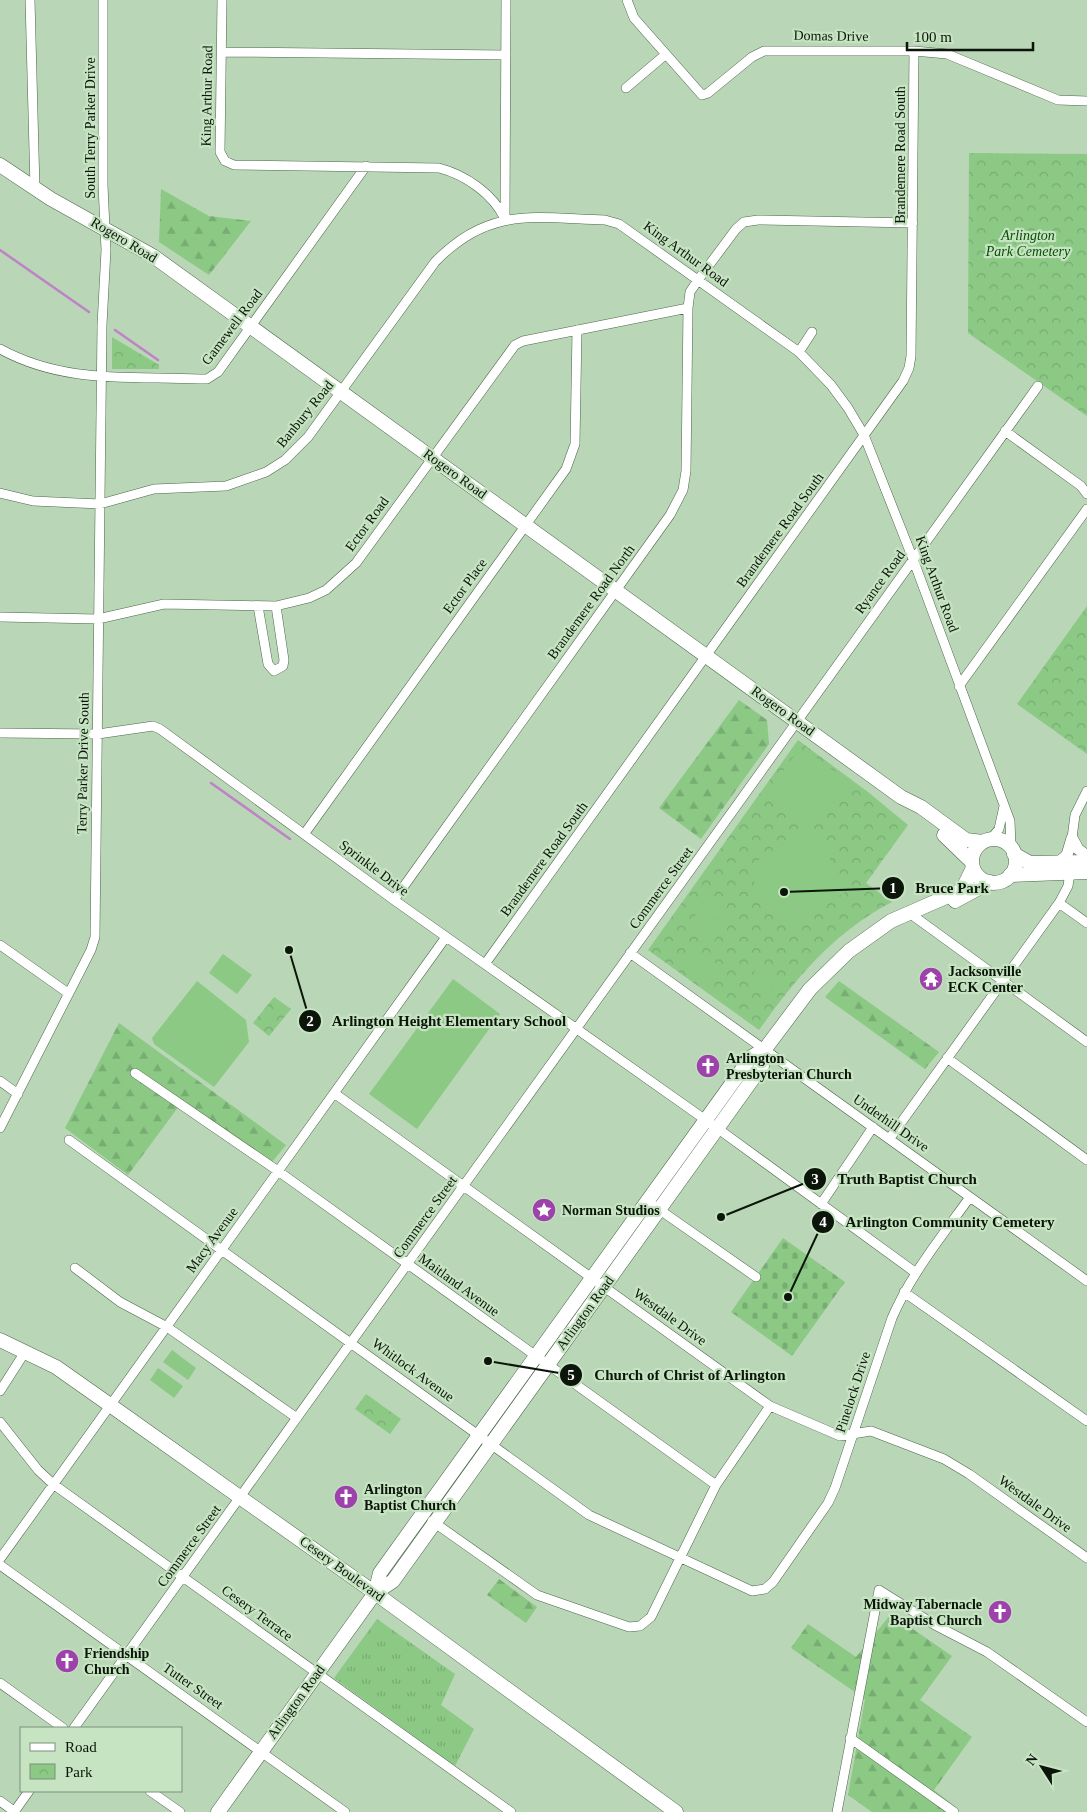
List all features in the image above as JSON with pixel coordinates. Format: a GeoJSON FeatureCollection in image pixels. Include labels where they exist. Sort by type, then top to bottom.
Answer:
{"type":"FeatureCollection","features":[{"type":"Feature","properties":{"kind":"main road","name":"Rogero Road"},"geometry":{"type":"LineString","coordinates":[[0,165],[35,189],[153,256],[901,797],[921,807],[966,840],[986,841]]}},
{"type":"Feature","properties":{"kind":"main road","name":"Rogero Road"},"geometry":{"type":"LineString","coordinates":[[901,797],[916,813],[962,850],[973,865]]}},
{"type":"Feature","properties":{"kind":"main road"},"geometry":{"type":"LineString","coordinates":[[1087,862],[1030,863],[1012,851],[1003,842],[986,841],[974,852],[973,865],[981,879],[990,882],[999,882],[1010,875],[1087,872]]}},
{"type":"Feature","properties":{"kind":"main road"},"geometry":{"type":"LineString","coordinates":[[1010,875],[1015,863],[1012,851]]}},
{"type":"Feature","properties":{"kind":"main road","name":"Arlington Road"},"geometry":{"type":"LineString","coordinates":[[375,1593],[380,1573],[422,1514],[547,1365],[659,1209],[751,1057],[765,1049],[822,975],[869,935],[908,912],[962,890],[973,865]]}},
{"type":"Feature","properties":{"kind":"main road","name":"Arlington Road"},"geometry":{"type":"LineString","coordinates":[[939,900],[953,902],[962,899],[990,882]]}},
{"type":"Feature","properties":{"kind":"main road","name":"Arlington Road"},"geometry":{"type":"LineString","coordinates":[[218,1812],[375,1593],[393,1581],[434,1523],[535,1357],[647,1201],[711,1124]]}},
{"type":"Feature","properties":{"kind":"main road","name":"Cesery Boulevard"},"geometry":{"type":"LineString","coordinates":[[0,1340],[56,1367],[110,1404],[242,1497],[676,1812]]}},
{"type":"Feature","properties":{"kind":"street"},"geometry":{"type":"LineString","coordinates":[[30,0],[35,189]]}},
{"type":"Feature","properties":{"kind":"street","name":"South Terry Parker Drive"},"geometry":{"type":"LineString","coordinates":[[102,376],[106,250],[103,0]]}},
{"type":"Feature","properties":{"kind":"street","name":"King Arthur Road"},"geometry":{"type":"LineString","coordinates":[[222,0],[220,152],[226,162],[234,165],[426,166],[451,171],[478,188],[500,208],[505,219],[605,220],[619,224],[799,352],[832,385],[864,436],[913,559],[1010,821],[1012,851]]}},
{"type":"Feature","properties":{"kind":"street"},"geometry":{"type":"LineString","coordinates":[[505,219],[506,0]]}},
{"type":"Feature","properties":{"kind":"street","name":"Domas Drive"},"geometry":{"type":"LineString","coordinates":[[627,0],[634,18],[702,95],[708,93],[752,57],[764,51],[914,51],[955,56],[1058,100],[1087,101]]}},
{"type":"Feature","properties":{"kind":"street","name":"Brandemere Road South"},"geometry":{"type":"LineString","coordinates":[[485,964],[903,381],[909,368],[911,356],[914,51]]}},
{"type":"Feature","properties":{"kind":"street"},"geometry":{"type":"LineString","coordinates":[[222,52],[506,55]]}},
{"type":"Feature","properties":{"kind":"street"},"geometry":{"type":"LineString","coordinates":[[626,88],[666,55]]}},
{"type":"Feature","properties":{"kind":"street","name":"Gamewell Road"},"geometry":{"type":"LineString","coordinates":[[0,349],[44,369],[73,375],[208,378],[218,372],[366,166]]}},
{"type":"Feature","properties":{"kind":"street","name":"Banbury Road"},"geometry":{"type":"LineString","coordinates":[[0,493],[32,501],[100,504],[154,489],[226,486],[266,472],[285,460],[308,437],[434,262],[460,239],[475,230],[505,219]]}},
{"type":"Feature","properties":{"kind":"street","name":"Brandemere Road North"},"geometry":{"type":"LineString","coordinates":[[394,900],[670,515],[683,490],[686,471],[688,308],[690,292],[736,229],[744,222],[758,220],[913,223]]}},
{"type":"Feature","properties":{"kind":"street","name":"Ector Road"},"geometry":{"type":"LineString","coordinates":[[0,617],[98,618],[164,604],[276,606],[309,598],[326,590],[341,579],[356,563],[515,345],[523,341],[688,308]]}},
{"type":"Feature","properties":{"kind":"street","name":"Ector Place"},"geometry":{"type":"LineString","coordinates":[[304,833],[525,525],[572,456],[575,444],[577,330]]}},
{"type":"Feature","properties":{"kind":"street"},"geometry":{"type":"LineString","coordinates":[[799,352],[812,332]]}},
{"type":"Feature","properties":{"kind":"street","name":"Terry Parker Drive South"},"geometry":{"type":"LineString","coordinates":[[0,1128],[91,950],[95,937],[102,376]]}},
{"type":"Feature","properties":{"kind":"street","name":"Ryance Road"},"geometry":{"type":"LineString","coordinates":[[798,721],[1038,386]]}},
{"type":"Feature","properties":{"kind":"street"},"geometry":{"type":"LineString","coordinates":[[1005,431],[1081,486],[1087,494]]}},
{"type":"Feature","properties":{"kind":"street"},"geometry":{"type":"LineString","coordinates":[[959,686],[1087,509]]}},
{"type":"Feature","properties":{"kind":"street"},"geometry":{"type":"LineString","coordinates":[[258,606],[268,664],[274,670],[283,666],[284,660],[276,606]]}},
{"type":"Feature","properties":{"kind":"street","name":"Commerce Street"},"geometry":{"type":"LineString","coordinates":[[75,1727],[242,1497],[798,721]]}},
{"type":"Feature","properties":{"kind":"street","name":"Sprinkle Drive"},"geometry":{"type":"LineString","coordinates":[[0,733],[98,734],[153,726],[160,729],[394,900],[711,1124],[916,1273]]}},
{"type":"Feature","properties":{"kind":"street"},"geometry":{"type":"LineString","coordinates":[[1059,862],[1067,854],[1072,838],[1075,816],[1087,791]]}},
{"type":"Feature","properties":{"kind":"street"},"geometry":{"type":"LineString","coordinates":[[986,841],[998,829],[1004,806]]}},
{"type":"Feature","properties":{"kind":"street"},"geometry":{"type":"LineString","coordinates":[[1072,838],[1078,849],[1087,856]]}},
{"type":"Feature","properties":{"kind":"street"},"geometry":{"type":"LineString","coordinates":[[890,1138],[1059,903],[1068,886],[1070,872]]}},
{"type":"Feature","properties":{"kind":"street"},"geometry":{"type":"LineString","coordinates":[[1059,903],[1087,923]]}},
{"type":"Feature","properties":{"kind":"street"},"geometry":{"type":"LineString","coordinates":[[908,912],[1087,1042]]}},
{"type":"Feature","properties":{"kind":"street","name":"Macy Avenue"},"geometry":{"type":"LineString","coordinates":[[0,1559],[446,937]]}},
{"type":"Feature","properties":{"kind":"street"},"geometry":{"type":"LineString","coordinates":[[0,946],[68,993]]}},
{"type":"Feature","properties":{"kind":"street","name":"Underhill Drive"},"geometry":{"type":"LineString","coordinates":[[630,953],[1087,1280]]}},
{"type":"Feature","properties":{"kind":"street"},"geometry":{"type":"LineString","coordinates":[[947,1058],[1087,1160]]}},
{"type":"Feature","properties":{"kind":"street","name":"Maitland Avenue"},"geometry":{"type":"LineString","coordinates":[[135,1073],[278,1171],[716,1485]]}},
{"type":"Feature","properties":{"kind":"street"},"geometry":{"type":"LineString","coordinates":[[0,1081],[18,1094]]}},
{"type":"Feature","properties":{"kind":"street","name":"Westdale Drive"},"geometry":{"type":"LineString","coordinates":[[334,1093],[770,1406],[840,1436],[871,1431],[944,1459],[969,1474],[1087,1558]]}},
{"type":"Feature","properties":{"kind":"street"},"geometry":{"type":"LineString","coordinates":[[821,1204],[873,1127]]}},
{"type":"Feature","properties":{"kind":"street","name":"Whitlock Avenue"},"geometry":{"type":"LineString","coordinates":[[69,1140],[589,1515],[680,1556],[746,1590],[758,1591]]}},
{"type":"Feature","properties":{"kind":"street","name":"Pinelock Drive"},"geometry":{"type":"LineString","coordinates":[[758,1591],[773,1582],[828,1503],[854,1434],[892,1318],[904,1292],[970,1197]]}},
{"type":"Feature","properties":{"kind":"street"},"geometry":{"type":"LineString","coordinates":[[647,1201],[756,1277]]}},
{"type":"Feature","properties":{"kind":"street"},"geometry":{"type":"LineString","coordinates":[[75,1268],[120,1302],[167,1326],[297,1418]]}},
{"type":"Feature","properties":{"kind":"street"},"geometry":{"type":"LineString","coordinates":[[904,1292],[1087,1421]]}},
{"type":"Feature","properties":{"kind":"street"},"geometry":{"type":"LineString","coordinates":[[0,1391],[25,1352]]}},
{"type":"Feature","properties":{"kind":"street"},"geometry":{"type":"LineString","coordinates":[[422,1514],[537,1595],[629,1627],[640,1626],[651,1617],[716,1485],[770,1406]]}},
{"type":"Feature","properties":{"kind":"street","name":"Cesery Terrace"},"geometry":{"type":"LineString","coordinates":[[0,1422],[38,1470],[53,1484],[499,1808],[511,1812]]}},
{"type":"Feature","properties":{"kind":"street","name":"Tutter Street"},"geometry":{"type":"LineString","coordinates":[[0,1565],[345,1812]]}},
{"type":"Feature","properties":{"kind":"street"},"geometry":{"type":"LineString","coordinates":[[837,1812],[878,1590],[935,1625],[987,1652],[1087,1722]]}},
{"type":"Feature","properties":{"kind":"street"},"geometry":{"type":"LineString","coordinates":[[0,1683],[62,1727]]}},
{"type":"Feature","properties":{"kind":"street"},"geometry":{"type":"LineString","coordinates":[[850,1738],[954,1812]]}},
{"type":"Feature","properties":{"kind":"street"},"geometry":{"type":"LineString","coordinates":[[0,1801],[15,1812],[28,1792]]}},
{"type":"Feature","properties":{"kind":"street"},"geometry":{"type":"LineString","coordinates":[[151,1792],[180,1812]]}},
{"type":"Feature","properties":{"kind":"green space","name":"Arlington Park Cemetery"},"geometry":{"type":"Polygon","coordinates":[[[969,153],[1087,154],[1087,416],[968,333],[969,153]]]}},
{"type":"Feature","properties":{"kind":"green space"},"geometry":{"type":"Polygon","coordinates":[[[161,189],[209,216],[251,221],[209,275],[159,242],[161,189]]]}},
{"type":"Feature","properties":{"kind":"green space"},"geometry":{"type":"Polygon","coordinates":[[[112,337],[159,365],[159,369],[112,369],[112,337]]]}},
{"type":"Feature","properties":{"kind":"green space"},"geometry":{"type":"Polygon","coordinates":[[[1087,606],[1087,754],[1017,704],[1087,606]]]}},
{"type":"Feature","properties":{"kind":"green space"},"geometry":{"type":"Polygon","coordinates":[[[739,700],[767,720],[769,744],[701,839],[659,808],[739,700]]]}},
{"type":"Feature","properties":{"kind":"green space"},"geometry":{"type":"Polygon","coordinates":[[[798,740],[868,792],[908,825],[866,883],[892,902],[852,927],[834,942],[787,992],[759,1030],[648,950],[798,740]]]}},
{"type":"Feature","properties":{"kind":"green space"},"geometry":{"type":"Polygon","coordinates":[[[809,752],[853,785],[806,828],[766,795],[796,753],[809,752]]]}},
{"type":"Feature","properties":{"kind":"green space"},"geometry":{"type":"Polygon","coordinates":[[[809,827],[850,889],[791,926],[780,923],[746,868],[809,827]]]}},
{"type":"Feature","properties":{"kind":"green space"},"geometry":{"type":"Polygon","coordinates":[[[708,897],[732,914],[724,925],[700,908],[708,897]]]}},
{"type":"Feature","properties":{"kind":"green space"},"geometry":{"type":"Polygon","coordinates":[[[696,914],[720,931],[713,943],[688,926],[696,914]]]}},
{"type":"Feature","properties":{"kind":"green space"},"geometry":{"type":"Polygon","coordinates":[[[695,948],[724,969],[713,984],[684,964],[695,948]]]}},
{"type":"Feature","properties":{"kind":"green space"},"geometry":{"type":"Polygon","coordinates":[[[223,954],[252,975],[237,994],[209,973],[223,954]]]}},
{"type":"Feature","properties":{"kind":"green space"},"geometry":{"type":"Polygon","coordinates":[[[757,968],[776,981],[770,990],[751,977],[757,968]]]}},
{"type":"Feature","properties":{"kind":"green space"},"geometry":{"type":"Polygon","coordinates":[[[453,979],[500,1014],[417,1129],[369,1094],[453,979]]]}},
{"type":"Feature","properties":{"kind":"green space"},"geometry":{"type":"Polygon","coordinates":[[[197,981],[246,1020],[249,1042],[214,1087],[154,1044],[152,1038],[197,981]]]}},
{"type":"Feature","properties":{"kind":"green space"},"geometry":{"type":"Polygon","coordinates":[[[839,981],[939,1052],[925,1069],[825,997],[839,981]]]}},
{"type":"Feature","properties":{"kind":"green space"},"geometry":{"type":"Polygon","coordinates":[[[274,997],[291,1009],[269,1036],[253,1023],[274,997]]]}},
{"type":"Feature","properties":{"kind":"green space"},"geometry":{"type":"Polygon","coordinates":[[[119,1023],[286,1145],[272,1162],[182,1102],[128,1175],[65,1128],[119,1023]]]}},
{"type":"Feature","properties":{"kind":"green space"},"geometry":{"type":"Polygon","coordinates":[[[783,1238],[845,1282],[792,1356],[731,1312],[783,1238]]]}},
{"type":"Feature","properties":{"kind":"green space"},"geometry":{"type":"Polygon","coordinates":[[[172,1350],[196,1368],[188,1380],[163,1362],[172,1350]]]}},
{"type":"Feature","properties":{"kind":"green space"},"geometry":{"type":"Polygon","coordinates":[[[158,1368],[183,1386],[174,1398],[150,1380],[158,1368]]]}},
{"type":"Feature","properties":{"kind":"green space"},"geometry":{"type":"Polygon","coordinates":[[[366,1394],[401,1419],[390,1434],[355,1409],[366,1394]]]}},
{"type":"Feature","properties":{"kind":"green space"},"geometry":{"type":"Polygon","coordinates":[[[499,1579],[537,1607],[526,1623],[487,1595],[499,1579]]]}},
{"type":"Feature","properties":{"kind":"green space"},"geometry":{"type":"Polygon","coordinates":[[[891,1614],[952,1656],[920,1700],[972,1737],[934,1790],[956,1807],[952,1812],[872,1812],[848,1795],[865,1699],[791,1648],[808,1624],[856,1657],[891,1614]]]}},
{"type":"Feature","properties":{"kind":"green space"},"geometry":{"type":"Polygon","coordinates":[[[377,1619],[455,1674],[441,1705],[474,1729],[455,1766],[334,1678],[377,1619]]]}},
{"type":"Feature","properties":{"kind":"waterway"},"geometry":{"type":"LineString","coordinates":[[0,250],[89,312]]}},
{"type":"Feature","properties":{"kind":"waterway"},"geometry":{"type":"LineString","coordinates":[[115,330],[158,360]]}},
{"type":"Feature","properties":{"kind":"waterway"},"geometry":{"type":"LineString","coordinates":[[211,783],[290,839]]}},
{"type":"Feature","properties":{"kind":"place","name":"Bruce Park"},"geometry":{"type":"Point","coordinates":[784,892]}},
{"type":"Feature","properties":{"kind":"place","name":"Arlington Height Elementary School"},"geometry":{"type":"Point","coordinates":[289,950]}},
{"type":"Feature","properties":{"kind":"place","name":"Jacksonville ECK Center"},"geometry":{"type":"Point","coordinates":[931,979]}},
{"type":"Feature","properties":{"kind":"place","name":"Arlington Presbyterian Church"},"geometry":{"type":"Point","coordinates":[708,1066]}},
{"type":"Feature","properties":{"kind":"place","name":"Norman Studios"},"geometry":{"type":"Point","coordinates":[544,1210]}},
{"type":"Feature","properties":{"kind":"place","name":"Truth Baptist Church"},"geometry":{"type":"Point","coordinates":[721,1217]}},
{"type":"Feature","properties":{"kind":"place","name":"Arlington Community Cemetery"},"geometry":{"type":"Point","coordinates":[788,1297]}},
{"type":"Feature","properties":{"kind":"place","name":"Church of Christ of Arlington"},"geometry":{"type":"Point","coordinates":[488,1361]}},
{"type":"Feature","properties":{"kind":"place","name":"Arlington Baptist Church"},"geometry":{"type":"Point","coordinates":[346,1497]}},
{"type":"Feature","properties":{"kind":"place","name":"Midway Tabernacle Baptist Church"},"geometry":{"type":"Point","coordinates":[1000,1612]}},
{"type":"Feature","properties":{"kind":"place","name":"Friendship Church"},"geometry":{"type":"Point","coordinates":[67,1661]}}]}
